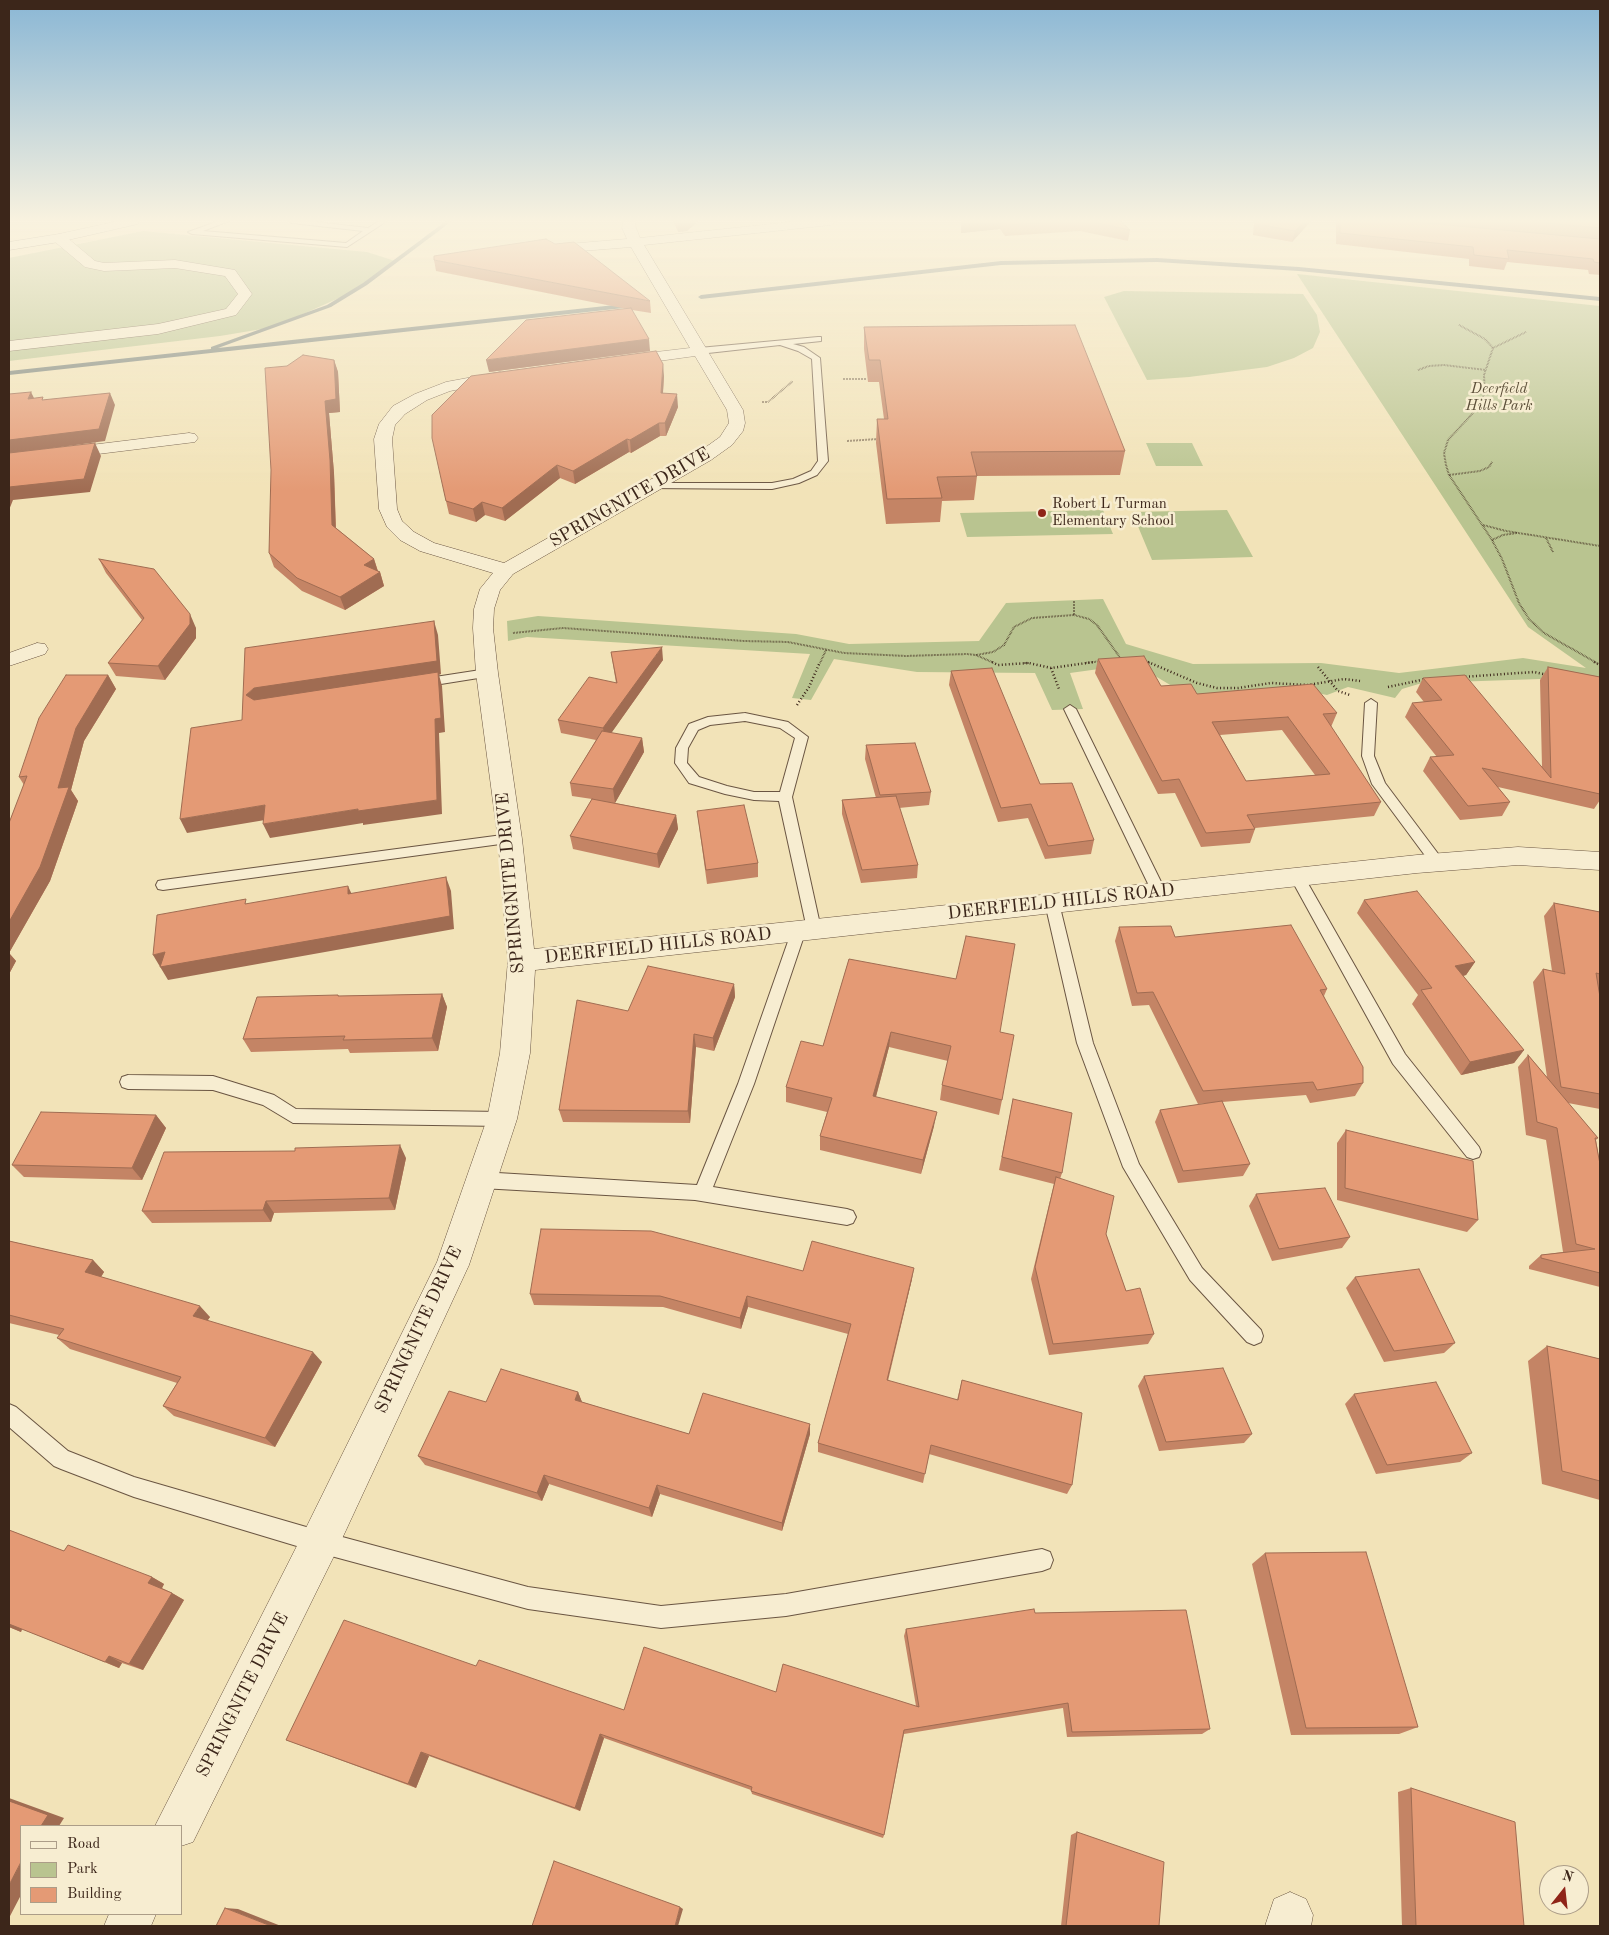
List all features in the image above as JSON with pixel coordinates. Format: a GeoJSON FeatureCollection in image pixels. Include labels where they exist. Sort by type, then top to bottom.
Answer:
{"type":"FeatureCollection","features":[{"type":"Feature","properties":{"kind":"street"},"geometry":{"type":"LineString","coordinates":[[9,346],[158,329],[232,311]]}},
{"type":"Feature","properties":{"kind":"street","name":"SPRINGNITE DRIVE"},"geometry":{"type":"LineString","coordinates":[[178,1825],[320,1542],[452,1265],[502,1119],[516,1053],[522,960],[510,839],[486,673],[484,609],[490,590],[506,570],[705,456],[726,441],[734,431],[737,423],[735,410],[675,311]]}},
{"type":"Feature","properties":{"kind":"street"},"geometry":{"type":"LineString","coordinates":[[602,364],[699,352]]}},
{"type":"Feature","properties":{"kind":"street"},"geometry":{"type":"LineString","coordinates":[[506,570],[427,547],[407,536],[394,524],[388,509],[382,439],[387,424],[399,410],[421,397],[446,387],[514,376]]}},
{"type":"Feature","properties":{"kind":"street"},"geometry":{"type":"LineString","coordinates":[[9,460],[189,438]]}},
{"type":"Feature","properties":{"kind":"street"},"geometry":{"type":"LineString","coordinates":[[9,660],[37,649]]}},
{"type":"Feature","properties":{"kind":"street","name":"DEERFIELD HILLS ROAD"},"geometry":{"type":"LineString","coordinates":[[522,960],[1437,862],[1518,856],[1600,861]]}},
{"type":"Feature","properties":{"kind":"lane"},"geometry":{"type":"LineString","coordinates":[[699,352],[818,339]]}},
{"type":"Feature","properties":{"kind":"lane"},"geometry":{"type":"LineString","coordinates":[[650,486],[772,486],[796,481],[814,473],[823,460],[816,358],[801,349],[777,342]]}},
{"type":"Feature","properties":{"kind":"lane"},"geometry":{"type":"LineString","coordinates":[[412,684],[486,673]]}},
{"type":"Feature","properties":{"kind":"lane"},"geometry":{"type":"LineString","coordinates":[[1371,703],[1368,756],[1379,784],[1437,862]]}},
{"type":"Feature","properties":{"kind":"lane"},"geometry":{"type":"LineString","coordinates":[[1070,709],[1159,892]]}},
{"type":"Feature","properties":{"kind":"lane"},"geometry":{"type":"LineString","coordinates":[[702,1193],[807,930],[786,798],[802,737],[784,725],[745,717],[708,721],[693,727],[682,748],[681,763],[694,780],[725,790],[754,796],[786,798]]}},
{"type":"Feature","properties":{"kind":"lane"},"geometry":{"type":"LineString","coordinates":[[163,885],[510,839]]}},
{"type":"Feature","properties":{"kind":"lane"},"geometry":{"type":"LineString","coordinates":[[1297,877],[1399,1059],[1473,1152]]}},
{"type":"Feature","properties":{"kind":"lane"},"geometry":{"type":"LineString","coordinates":[[1052,903],[1085,1042],[1132,1167],[1196,1274],[1254,1336]]}},
{"type":"Feature","properties":{"kind":"lane"},"geometry":{"type":"LineString","coordinates":[[128,1082],[213,1083],[268,1100],[293,1116],[502,1119]]}},
{"type":"Feature","properties":{"kind":"lane"},"geometry":{"type":"LineString","coordinates":[[481,1180],[702,1193],[847,1217]]}},
{"type":"Feature","properties":{"kind":"lane"},"geometry":{"type":"LineString","coordinates":[[9,1414],[61,1460],[134,1487],[320,1542],[528,1598],[661,1617],[786,1605],[1042,1560]]}},
{"type":"Feature","properties":{"kind":"path"},"geometry":{"type":"LineString","coordinates":[[1459,325],[1485,339],[1493,348]]}},
{"type":"Feature","properties":{"kind":"path"},"geometry":{"type":"LineString","coordinates":[[1526,332],[1493,348],[1486,370],[1485,394],[1472,414],[1448,440],[1444,453],[1449,475],[1492,540],[1519,603],[1529,619],[1544,633],[1600,665]]}},
{"type":"Feature","properties":{"kind":"path"},"geometry":{"type":"LineString","coordinates":[[1418,370],[1429,366],[1444,365],[1486,370]]}},
{"type":"Feature","properties":{"kind":"path"},"geometry":{"type":"LineString","coordinates":[[1449,475],[1480,471],[1489,467],[1492,462]]}},
{"type":"Feature","properties":{"kind":"path"},"geometry":{"type":"LineString","coordinates":[[1483,524],[1600,546]]}},
{"type":"Feature","properties":{"kind":"path"},"geometry":{"type":"LineString","coordinates":[[1492,540],[1503,535],[1520,532]]}},
{"type":"Feature","properties":{"kind":"path"},"geometry":{"type":"LineString","coordinates":[[1546,537],[1553,552]]}},
{"type":"Feature","properties":{"kind":"path"},"geometry":{"type":"LineString","coordinates":[[1074,601],[1074,615]]}},
{"type":"Feature","properties":{"kind":"path"},"geometry":{"type":"LineString","coordinates":[[484,636],[563,628],[744,641],[788,642],[844,653],[906,656],[976,655],[994,652],[1004,645],[1014,627],[1032,618],[1074,615],[1088,619],[1097,625],[1121,658]]}},
{"type":"Feature","properties":{"kind":"path"},"geometry":{"type":"LineString","coordinates":[[784,725],[808,687],[826,650]]}},
{"type":"Feature","properties":{"kind":"path"},"geometry":{"type":"LineString","coordinates":[[976,655],[998,665],[1029,663],[1052,668],[1121,658],[1128,659]]}},
{"type":"Feature","properties":{"kind":"path"},"geometry":{"type":"LineString","coordinates":[[1136,659],[1153,663],[1197,683],[1217,688],[1238,688],[1271,683],[1308,685],[1344,678],[1367,682]]}},
{"type":"Feature","properties":{"kind":"path"},"geometry":{"type":"LineString","coordinates":[[1318,667],[1338,691]]}},
{"type":"Feature","properties":{"kind":"path"},"geometry":{"type":"LineString","coordinates":[[1455,678],[1534,672],[1553,676]]}},
{"type":"Feature","properties":{"kind":"path"},"geometry":{"type":"LineString","coordinates":[[1382,686],[1389,688],[1428,679]]}},
{"type":"Feature","properties":{"kind":"green space"},"geometry":{"type":"Polygon","coordinates":[[[9,311],[309,311],[274,327],[220,336],[9,361],[9,311]]]}},
{"type":"Feature","properties":{"kind":"green space"},"geometry":{"type":"Polygon","coordinates":[[[1111,311],[1315,311],[1317,315],[1320,332],[1313,348],[1294,358],[1267,367],[1189,377],[1147,380],[1111,311]]]}},
{"type":"Feature","properties":{"kind":"green space","name":"Deerfield Hills Park"},"geometry":{"type":"Polygon","coordinates":[[[1321,311],[1600,311],[1600,691],[1540,679],[1422,683],[1402,689],[1395,698],[1348,687],[1327,695],[1317,693],[1187,695],[1135,664],[1070,673],[1083,709],[1052,710],[1035,673],[917,672],[834,659],[811,700],[792,698],[810,654],[527,637],[508,641],[507,621],[538,616],[796,634],[849,644],[979,641],[1006,603],[1103,599],[1126,644],[1193,664],[1321,663],[1399,673],[1523,658],[1586,668],[1528,627],[1321,311]]]}},
{"type":"Feature","properties":{"kind":"green space"},"geometry":{"type":"Polygon","coordinates":[[[1146,443],[1192,443],[1203,466],[1156,466],[1146,443]]]}},
{"type":"Feature","properties":{"kind":"green space"},"geometry":{"type":"Polygon","coordinates":[[[1103,510],[1113,534],[967,537],[960,513],[1103,510]]]}},
{"type":"Feature","properties":{"kind":"green space"},"geometry":{"type":"Polygon","coordinates":[[[1227,510],[1253,557],[1152,560],[1132,512],[1227,510]]]}},
{"type":"Feature","properties":{"kind":"building"},"geometry":{"type":"Polygon","coordinates":[[[602,311],[633,311],[649,339],[486,360],[526,320],[602,311]]]}},
{"type":"Feature","properties":{"kind":"building"},"geometry":{"type":"Polygon","coordinates":[[[1075,325],[1125,451],[971,452],[977,476],[937,477],[942,498],[887,499],[877,419],[888,419],[880,360],[869,360],[864,327],[1075,325]]]}},
{"type":"Feature","properties":{"kind":"building"},"geometry":{"type":"Polygon","coordinates":[[[656,351],[663,364],[661,393],[677,394],[665,423],[659,423],[630,440],[627,439],[573,471],[557,465],[502,508],[482,502],[473,509],[446,501],[432,438],[432,415],[471,376],[656,351]]]}},
{"type":"Feature","properties":{"kind":"building"},"geometry":{"type":"Polygon","coordinates":[[[303,355],[334,360],[336,399],[325,401],[330,460],[332,525],[374,559],[364,565],[380,572],[340,597],[297,578],[269,553],[271,470],[265,368],[287,366],[303,355]]]}},
{"type":"Feature","properties":{"kind":"building"},"geometry":{"type":"Polygon","coordinates":[[[31,392],[28,399],[43,397],[42,400],[110,393],[99,429],[9,440],[9,394],[31,392]]]}},
{"type":"Feature","properties":{"kind":"building"},"geometry":{"type":"Polygon","coordinates":[[[95,443],[84,479],[9,487],[9,453],[95,443]]]}},
{"type":"Feature","properties":{"kind":"building"},"geometry":{"type":"Polygon","coordinates":[[[99,559],[154,569],[190,614],[190,624],[158,666],[108,663],[144,618],[99,559]]]}},
{"type":"Feature","properties":{"kind":"building"},"geometry":{"type":"Polygon","coordinates":[[[434,621],[437,661],[254,688],[246,695],[254,700],[438,672],[441,718],[435,719],[437,800],[358,811],[358,809],[263,824],[265,805],[180,819],[191,728],[242,720],[245,648],[434,621]]]}},
{"type":"Feature","properties":{"kind":"building"},"geometry":{"type":"Polygon","coordinates":[[[662,647],[603,728],[558,720],[589,677],[617,683],[611,652],[662,647]]]}},
{"type":"Feature","properties":{"kind":"building"},"geometry":{"type":"Polygon","coordinates":[[[1144,656],[1161,686],[1191,684],[1197,694],[1313,684],[1337,713],[1323,714],[1381,802],[1247,815],[1255,829],[1206,833],[1179,779],[1162,781],[1098,659],[1144,656]],[[1288,717],[1212,722],[1246,781],[1330,774],[1288,717]]]}},
{"type":"Feature","properties":{"kind":"building"},"geometry":{"type":"Polygon","coordinates":[[[1548,667],[1600,677],[1600,794],[1482,768],[1510,802],[1468,806],[1430,757],[1454,755],[1412,703],[1442,700],[1423,678],[1465,675],[1551,778],[1548,667]]]}},
{"type":"Feature","properties":{"kind":"building"},"geometry":{"type":"Polygon","coordinates":[[[992,668],[1040,784],[1072,783],[1094,840],[1048,846],[1031,804],[1001,808],[951,671],[992,668]]]}},
{"type":"Feature","properties":{"kind":"building"},"geometry":{"type":"Polygon","coordinates":[[[66,675],[108,675],[76,728],[58,788],[69,787],[40,867],[9,922],[9,823],[27,776],[19,777],[39,718],[66,675]]]}},
{"type":"Feature","properties":{"kind":"building"},"geometry":{"type":"Polygon","coordinates":[[[602,731],[642,738],[613,789],[570,783],[602,731]]]}},
{"type":"Feature","properties":{"kind":"building"},"geometry":{"type":"Polygon","coordinates":[[[915,743],[931,792],[880,795],[866,745],[915,743]]]}},
{"type":"Feature","properties":{"kind":"building"},"geometry":{"type":"Polygon","coordinates":[[[896,796],[918,865],[862,870],[842,800],[896,796]]]}},
{"type":"Feature","properties":{"kind":"building"},"geometry":{"type":"Polygon","coordinates":[[[592,799],[676,815],[657,854],[570,836],[592,799]]]}},
{"type":"Feature","properties":{"kind":"building"},"geometry":{"type":"Polygon","coordinates":[[[744,805],[758,863],[706,870],[697,811],[744,805]]]}},
{"type":"Feature","properties":{"kind":"building"},"geometry":{"type":"Polygon","coordinates":[[[446,877],[450,916],[160,967],[165,952],[153,955],[157,915],[246,899],[245,904],[348,886],[348,894],[446,877]]]}},
{"type":"Feature","properties":{"kind":"building"},"geometry":{"type":"Polygon","coordinates":[[[1417,891],[1475,962],[1455,966],[1524,1050],[1470,1062],[1421,990],[1432,988],[1364,900],[1417,891]]]}},
{"type":"Feature","properties":{"kind":"building"},"geometry":{"type":"Polygon","coordinates":[[[1554,903],[1600,912],[1600,974],[1596,973],[1600,997],[1600,1094],[1561,1087],[1543,969],[1565,974],[1554,903]]]}},
{"type":"Feature","properties":{"kind":"building"},"geometry":{"type":"Polygon","coordinates":[[[1291,925],[1327,989],[1320,990],[1363,1067],[1363,1083],[1317,1090],[1313,1082],[1203,1091],[1153,992],[1137,993],[1119,927],[1171,926],[1175,937],[1291,925]]]}},
{"type":"Feature","properties":{"kind":"building"},"geometry":{"type":"Polygon","coordinates":[[[966,936],[1015,944],[1000,1032],[1014,1035],[1002,1100],[942,1085],[951,1046],[891,1032],[873,1096],[937,1112],[923,1160],[820,1136],[832,1098],[786,1087],[801,1041],[823,1046],[849,959],[956,979],[966,936]]]}},
{"type":"Feature","properties":{"kind":"building"},"geometry":{"type":"Polygon","coordinates":[[[648,966],[734,984],[713,1038],[694,1034],[688,1111],[559,1110],[577,1000],[628,1011],[648,966]]]}},
{"type":"Feature","properties":{"kind":"building"},"geometry":{"type":"Polygon","coordinates":[[[442,994],[432,1038],[343,1040],[345,1036],[243,1039],[257,997],[442,994]]]}},
{"type":"Feature","properties":{"kind":"building"},"geometry":{"type":"Polygon","coordinates":[[[1528,1055],[1598,1138],[1595,1138],[1600,1164],[1600,1273],[1541,1258],[1541,1255],[1595,1249],[1576,1244],[1557,1128],[1537,1122],[1528,1055]]]}},
{"type":"Feature","properties":{"kind":"building"},"geometry":{"type":"Polygon","coordinates":[[[1013,1099],[1072,1113],[1062,1173],[1002,1157],[1013,1099]]]}},
{"type":"Feature","properties":{"kind":"building"},"geometry":{"type":"Polygon","coordinates":[[[1222,1101],[1250,1164],[1183,1171],[1160,1110],[1222,1101]]]}},
{"type":"Feature","properties":{"kind":"building"},"geometry":{"type":"Polygon","coordinates":[[[41,1112],[156,1115],[132,1168],[12,1165],[41,1112]]]}},
{"type":"Feature","properties":{"kind":"building"},"geometry":{"type":"Polygon","coordinates":[[[1346,1130],[1473,1161],[1478,1220],[1345,1188],[1346,1130]]]}},
{"type":"Feature","properties":{"kind":"building"},"geometry":{"type":"Polygon","coordinates":[[[400,1145],[389,1198],[266,1201],[263,1210],[142,1211],[164,1152],[295,1151],[295,1148],[400,1145]]]}},
{"type":"Feature","properties":{"kind":"building"},"geometry":{"type":"Polygon","coordinates":[[[1056,1177],[1114,1196],[1106,1234],[1126,1291],[1140,1288],[1154,1334],[1053,1344],[1035,1267],[1056,1177]]]}},
{"type":"Feature","properties":{"kind":"building"},"geometry":{"type":"Polygon","coordinates":[[[1325,1188],[1350,1237],[1279,1249],[1256,1194],[1325,1188]]]}},
{"type":"Feature","properties":{"kind":"building"},"geometry":{"type":"Polygon","coordinates":[[[541,1229],[651,1231],[803,1271],[812,1241],[914,1268],[887,1380],[958,1400],[962,1380],[1082,1413],[1072,1485],[931,1445],[925,1474],[818,1443],[851,1324],[747,1296],[740,1318],[660,1296],[530,1294],[541,1229]]]}},
{"type":"Feature","properties":{"kind":"building"},"geometry":{"type":"Polygon","coordinates":[[[9,1241],[93,1260],[85,1272],[200,1306],[193,1316],[313,1352],[265,1438],[163,1406],[181,1377],[57,1338],[64,1329],[9,1315],[9,1241]]]}},
{"type":"Feature","properties":{"kind":"building"},"geometry":{"type":"Polygon","coordinates":[[[1419,1269],[1455,1343],[1394,1351],[1355,1277],[1419,1269]]]}},
{"type":"Feature","properties":{"kind":"building"},"geometry":{"type":"Polygon","coordinates":[[[1547,1346],[1600,1359],[1600,1481],[1562,1471],[1547,1346]]]}},
{"type":"Feature","properties":{"kind":"building"},"geometry":{"type":"Polygon","coordinates":[[[1223,1368],[1252,1434],[1166,1442],[1144,1376],[1223,1368]]]}},
{"type":"Feature","properties":{"kind":"building"},"geometry":{"type":"Polygon","coordinates":[[[501,1369],[578,1392],[575,1400],[689,1434],[703,1393],[810,1424],[782,1523],[657,1485],[649,1508],[544,1475],[537,1493],[418,1456],[449,1391],[486,1402],[501,1369]]]}},
{"type":"Feature","properties":{"kind":"building"},"geometry":{"type":"Polygon","coordinates":[[[1436,1382],[1472,1453],[1387,1465],[1354,1394],[1436,1382]]]}},
{"type":"Feature","properties":{"kind":"building"},"geometry":{"type":"Polygon","coordinates":[[[9,1530],[64,1551],[68,1545],[152,1577],[148,1583],[172,1593],[129,1664],[109,1656],[105,1662],[9,1624],[9,1530]]]}},
{"type":"Feature","properties":{"kind":"building"},"geometry":{"type":"Polygon","coordinates":[[[1366,1552],[1418,1727],[1306,1728],[1265,1553],[1366,1552]]]}},
{"type":"Feature","properties":{"kind":"building"},"geometry":{"type":"Polygon","coordinates":[[[1034,1609],[1035,1613],[1186,1610],[1210,1729],[1072,1732],[1068,1703],[904,1730],[884,1835],[751,1791],[752,1787],[600,1734],[575,1808],[421,1752],[408,1784],[286,1740],[344,1620],[476,1666],[479,1660],[624,1710],[644,1647],[776,1692],[783,1664],[919,1707],[906,1629],[1034,1609]]]}},
{"type":"Feature","properties":{"kind":"building"},"geometry":{"type":"Polygon","coordinates":[[[1411,1788],[1515,1822],[1524,1926],[1416,1926],[1411,1788]]]}},
{"type":"Feature","properties":{"kind":"building"},"geometry":{"type":"Polygon","coordinates":[[[9,1801],[48,1815],[42,1825],[20,1825],[20,1864],[9,1885],[9,1801]]]}},
{"type":"Feature","properties":{"kind":"building"},"geometry":{"type":"Polygon","coordinates":[[[1077,1832],[1164,1862],[1159,1926],[1066,1926],[1077,1832]]]}},
{"type":"Feature","properties":{"kind":"building"},"geometry":{"type":"Polygon","coordinates":[[[554,1861],[680,1907],[675,1926],[532,1926],[554,1861]]]}},
{"type":"Feature","properties":{"kind":"building"},"geometry":{"type":"Polygon","coordinates":[[[225,1908],[271,1926],[216,1926],[225,1908]]]}},
{"type":"Feature","properties":{"kind":"waterway"},"geometry":{"type":"LineString","coordinates":[[213,348],[314,311]]}},
{"type":"Feature","properties":{"kind":"waterway"},"geometry":{"type":"LineString","coordinates":[[9,373],[575,311]]}},
{"type":"Feature","properties":{"kind":"place","name":"Robert L Turman Elementary School"},"geometry":{"type":"Point","coordinates":[1042,513]}}]}
